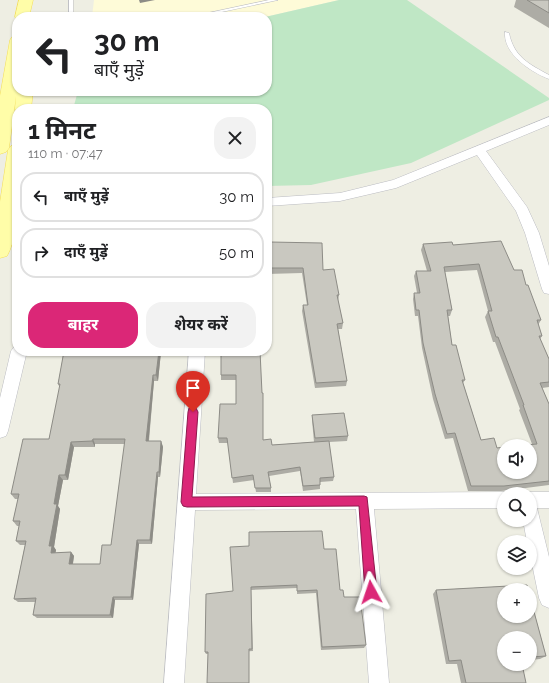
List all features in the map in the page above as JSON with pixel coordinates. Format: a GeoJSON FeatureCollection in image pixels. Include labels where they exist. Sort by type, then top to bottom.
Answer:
{"type":"FeatureCollection","features":[{"type":"Feature","properties":{"kind":"main road"},"geometry":{"type":"LineString","coordinates":[[23,12],[26,0]]}},
{"type":"Feature","properties":{"kind":"main road"},"geometry":{"type":"LineString","coordinates":[[0,148],[12,72]]}},
{"type":"Feature","properties":{"kind":"main road"},"geometry":{"type":"LineString","coordinates":[[0,251],[12,210]]}},
{"type":"Feature","properties":{"kind":"street"},"geometry":{"type":"LineString","coordinates":[[272,202],[340,197],[396,184],[549,121]]}},
{"type":"Feature","properties":{"kind":"street"},"geometry":{"type":"LineString","coordinates":[[479,150],[522,210],[532,233],[549,289]]}},
{"type":"Feature","properties":{"kind":"street"},"geometry":{"type":"LineString","coordinates":[[0,431],[18,356]]}},
{"type":"Feature","properties":{"kind":"street"},"geometry":{"type":"LineString","coordinates":[[174,683],[197,356]]}},
{"type":"Feature","properties":{"kind":"street"},"geometry":{"type":"LineString","coordinates":[[187,502],[497,500]]}},
{"type":"Feature","properties":{"kind":"street"},"geometry":{"type":"LineString","coordinates":[[537,500],[549,500]]}},
{"type":"Feature","properties":{"kind":"street"},"geometry":{"type":"LineString","coordinates":[[364,501],[379,683]]}},
{"type":"Feature","properties":{"kind":"street"},"geometry":{"type":"LineString","coordinates":[[533,527],[549,598]]}},
{"type":"Feature","properties":{"kind":"lane"},"geometry":{"type":"LineString","coordinates":[[71,0],[71,12]]}},
{"type":"Feature","properties":{"kind":"lane"},"geometry":{"type":"LineString","coordinates":[[216,12],[276,0]]}},
{"type":"Feature","properties":{"kind":"lane"},"geometry":{"type":"LineString","coordinates":[[507,33],[509,46],[514,53],[522,60],[549,77]]}},
{"type":"Feature","properties":{"kind":"shaded area"},"geometry":{"type":"Polygon","coordinates":[[[94,0],[339,0],[272,15],[272,12],[93,12],[94,0]]]}},
{"type":"Feature","properties":{"kind":"green space"},"geometry":{"type":"Polygon","coordinates":[[[339,0],[407,0],[549,98],[549,100],[411,163],[311,185],[272,186],[272,104],[74,104],[77,96],[272,96],[272,15],[339,0]]]}},
{"type":"Feature","properties":{"kind":"building"},"geometry":{"type":"Polygon","coordinates":[[[527,0],[549,0],[549,13],[527,0]]]}},
{"type":"Feature","properties":{"kind":"building"},"geometry":{"type":"Polygon","coordinates":[[[501,241],[514,270],[522,270],[526,285],[528,285],[541,320],[537,320],[542,336],[539,336],[549,359],[549,382],[540,383],[549,404],[549,481],[504,486],[471,486],[455,433],[447,434],[435,394],[423,343],[419,310],[416,310],[414,293],[420,293],[416,271],[431,271],[423,244],[452,242],[453,245],[501,241]],[[479,264],[444,267],[452,310],[447,310],[452,345],[456,345],[465,380],[462,380],[481,440],[494,438],[497,448],[497,479],[537,479],[537,439],[535,439],[498,337],[496,337],[488,311],[492,311],[479,264]]]}},
{"type":"Feature","properties":{"kind":"building"},"geometry":{"type":"Polygon","coordinates":[[[272,242],[322,243],[323,270],[334,269],[339,295],[337,295],[343,323],[337,324],[347,381],[316,383],[303,305],[308,305],[303,268],[272,268],[272,242]]]}},
{"type":"Feature","properties":{"kind":"building"},"geometry":{"type":"Polygon","coordinates":[[[63,356],[158,356],[156,375],[153,375],[146,441],[161,441],[159,472],[157,472],[150,540],[137,540],[131,597],[113,597],[110,615],[33,615],[36,598],[14,599],[26,541],[16,541],[20,521],[13,521],[19,494],[11,494],[23,439],[49,439],[60,384],[58,384],[63,356]],[[93,439],[92,441],[71,442],[65,475],[59,475],[54,504],[57,504],[49,546],[52,546],[51,553],[71,552],[69,564],[100,564],[102,545],[111,545],[125,439],[93,439]]]}},
{"type":"Feature","properties":{"kind":"building"},"geometry":{"type":"Polygon","coordinates":[[[221,356],[260,356],[263,393],[263,440],[271,439],[272,445],[329,441],[334,477],[320,478],[320,485],[303,486],[300,467],[268,472],[271,488],[255,488],[253,475],[232,478],[227,438],[218,438],[220,404],[236,404],[236,375],[221,375],[221,356]]]}},
{"type":"Feature","properties":{"kind":"building"},"geometry":{"type":"Polygon","coordinates":[[[344,413],[348,436],[315,438],[312,415],[344,413]]]}},
{"type":"Feature","properties":{"kind":"building"},"geometry":{"type":"Polygon","coordinates":[[[322,531],[324,549],[336,549],[340,590],[343,590],[344,597],[360,597],[366,645],[322,647],[317,590],[297,591],[297,585],[251,587],[252,649],[249,649],[249,683],[207,683],[208,652],[205,652],[206,594],[233,591],[230,547],[249,546],[249,532],[322,531]]]}},
{"type":"Feature","properties":{"kind":"building"},"geometry":{"type":"Polygon","coordinates":[[[497,587],[497,623],[537,623],[546,656],[537,657],[537,631],[497,631],[497,671],[523,671],[526,683],[466,683],[461,660],[449,661],[436,590],[497,587]]]}},
{"type":"Feature","properties":{"kind":"route"},"geometry":{"type":"LineString","coordinates":[[193,412],[187,502],[364,501],[371,592]]}}]}
